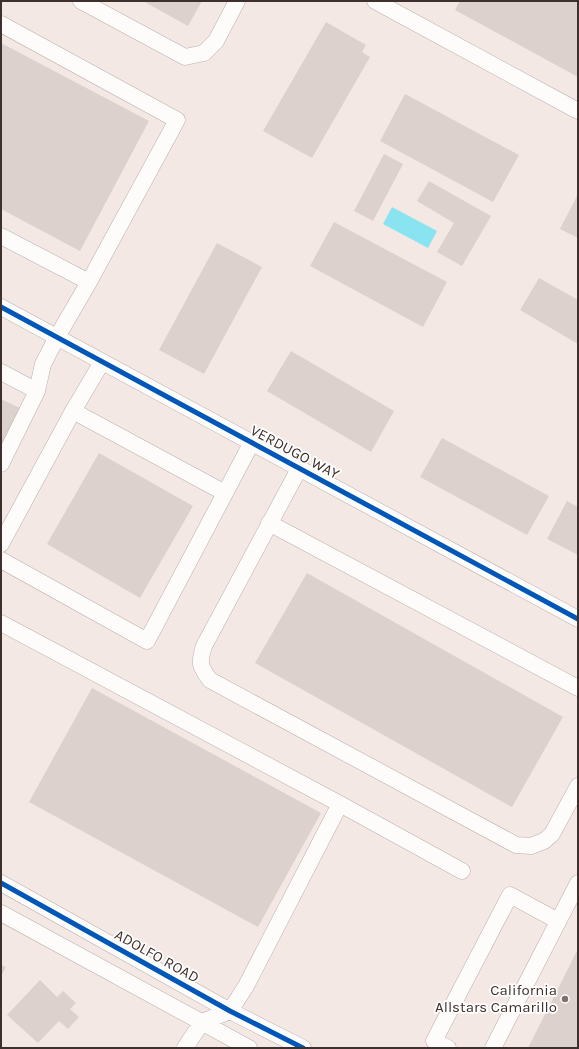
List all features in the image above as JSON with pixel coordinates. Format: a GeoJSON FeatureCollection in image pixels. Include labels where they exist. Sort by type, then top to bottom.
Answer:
{"type":"FeatureCollection","features":[{"type":"Feature","properties":{"kind":"street"},"geometry":{"type":"LineString","coordinates":[[81,1],[185,57],[204,53],[216,41],[238,1]]}},
{"type":"Feature","properties":{"kind":"street"},"geometry":{"type":"LineString","coordinates":[[375,1],[578,111]]}},
{"type":"Feature","properties":{"kind":"street"},"geometry":{"type":"LineString","coordinates":[[1,24],[177,120],[43,364],[37,391],[1,464]]}},
{"type":"Feature","properties":{"kind":"street"},"geometry":{"type":"LineString","coordinates":[[1,236],[89,282]]}},
{"type":"Feature","properties":{"kind":"street","name":"VERDUGO WAY"},"geometry":{"type":"LineString","coordinates":[[1,307],[300,467],[578,619]]}},
{"type":"Feature","properties":{"kind":"street"},"geometry":{"type":"LineString","coordinates":[[1,544],[73,411],[102,362]]}},
{"type":"Feature","properties":{"kind":"street"},"geometry":{"type":"LineString","coordinates":[[1,372],[37,391]]}},
{"type":"Feature","properties":{"kind":"street"},"geometry":{"type":"LineString","coordinates":[[73,411],[226,493]]}},
{"type":"Feature","properties":{"kind":"street"},"geometry":{"type":"LineString","coordinates":[[1,560],[147,641],[252,442]]}},
{"type":"Feature","properties":{"kind":"street"},"geometry":{"type":"LineString","coordinates":[[300,467],[204,646],[200,659],[204,671],[210,680],[516,845],[531,846],[544,841],[552,834],[578,786]]}},
{"type":"Feature","properties":{"kind":"street"},"geometry":{"type":"LineString","coordinates":[[269,523],[578,688]]}},
{"type":"Feature","properties":{"kind":"street"},"geometry":{"type":"LineString","coordinates":[[1,623],[340,804],[462,871]]}},
{"type":"Feature","properties":{"kind":"street"},"geometry":{"type":"LineString","coordinates":[[226,1043],[230,1011],[246,986],[340,804]]}},
{"type":"Feature","properties":{"kind":"street","name":"ADOLFO ROAD"},"geometry":{"type":"LineString","coordinates":[[1,883],[230,1011],[303,1048]]}},
{"type":"Feature","properties":{"kind":"street"},"geometry":{"type":"LineString","coordinates":[[493,1048],[578,883]]}},
{"type":"Feature","properties":{"kind":"street"},"geometry":{"type":"LineString","coordinates":[[448,1048],[434,1041],[510,895],[558,921]]}},
{"type":"Feature","properties":{"kind":"street"},"geometry":{"type":"LineString","coordinates":[[1,913],[202,1022],[226,1043],[249,1048]]}},
{"type":"Feature","properties":{"kind":"street"},"geometry":{"type":"LineString","coordinates":[[185,1048],[202,1022],[230,1011]]}},
{"type":"Feature","properties":{"kind":"water"},"geometry":{"type":"Polygon","coordinates":[[[392,207],[437,231],[428,248],[383,224],[392,207]]]}},
{"type":"Feature","properties":{"kind":"building"},"geometry":{"type":"Polygon","coordinates":[[[143,1],[202,1],[188,26],[143,1]]]}},
{"type":"Feature","properties":{"kind":"building"},"geometry":{"type":"Polygon","coordinates":[[[460,1],[578,1],[578,77],[455,10],[460,1]]]}},
{"type":"Feature","properties":{"kind":"building"},"geometry":{"type":"Polygon","coordinates":[[[326,22],[366,45],[362,52],[370,57],[312,158],[263,131],[326,22]]]}},
{"type":"Feature","properties":{"kind":"building"},"geometry":{"type":"Polygon","coordinates":[[[1,43],[149,121],[80,251],[1,209],[1,43]]]}},
{"type":"Feature","properties":{"kind":"building"},"geometry":{"type":"Polygon","coordinates":[[[405,94],[519,155],[493,202],[380,141],[405,94]]]}},
{"type":"Feature","properties":{"kind":"building"},"geometry":{"type":"Polygon","coordinates":[[[384,154],[403,164],[373,221],[354,211],[384,154]]]}},
{"type":"Feature","properties":{"kind":"building"},"geometry":{"type":"Polygon","coordinates":[[[429,181],[491,216],[462,266],[437,252],[454,223],[417,201],[429,181]]]}},
{"type":"Feature","properties":{"kind":"building"},"geometry":{"type":"Polygon","coordinates":[[[578,194],[578,238],[560,229],[578,194]]]}},
{"type":"Feature","properties":{"kind":"building"},"geometry":{"type":"Polygon","coordinates":[[[334,222],[447,282],[423,327],[310,266],[334,222]]]}},
{"type":"Feature","properties":{"kind":"building"},"geometry":{"type":"Polygon","coordinates":[[[217,243],[262,267],[204,374],[159,350],[217,243]]]}},
{"type":"Feature","properties":{"kind":"building"},"geometry":{"type":"Polygon","coordinates":[[[539,278],[578,300],[578,344],[520,310],[539,278]]]}},
{"type":"Feature","properties":{"kind":"building"},"geometry":{"type":"Polygon","coordinates":[[[291,351],[394,411],[371,452],[267,391],[291,351]]]}},
{"type":"Feature","properties":{"kind":"building"},"geometry":{"type":"Polygon","coordinates":[[[1,399],[22,409],[1,452],[1,399]]]}},
{"type":"Feature","properties":{"kind":"building"},"geometry":{"type":"Polygon","coordinates":[[[442,438],[549,496],[527,535],[420,477],[442,438]]]}},
{"type":"Feature","properties":{"kind":"building"},"geometry":{"type":"Polygon","coordinates":[[[99,453],[193,506],[140,598],[47,544],[99,453]]]}},
{"type":"Feature","properties":{"kind":"building"},"geometry":{"type":"Polygon","coordinates":[[[567,501],[578,507],[578,555],[547,539],[567,501]]]}},
{"type":"Feature","properties":{"kind":"building"},"geometry":{"type":"Polygon","coordinates":[[[307,573],[563,717],[512,807],[255,663],[307,573]]]}},
{"type":"Feature","properties":{"kind":"building"},"geometry":{"type":"Polygon","coordinates":[[[92,688],[321,813],[258,927],[29,802],[92,688]]]}},
{"type":"Feature","properties":{"kind":"building","name":"California Allstars Camarillo"},"geometry":{"type":"Polygon","coordinates":[[[578,949],[578,1048],[528,1048],[578,949]]]}},
{"type":"Feature","properties":{"kind":"building"},"geometry":{"type":"Polygon","coordinates":[[[1,965],[6,967],[1,976],[1,965]]]}},
{"type":"Feature","properties":{"kind":"building"},"geometry":{"type":"Polygon","coordinates":[[[40,980],[57,997],[63,991],[76,1003],[70,1009],[79,1017],[68,1029],[59,1021],[38,1043],[7,1015],[40,980]]]}},
{"type":"Feature","properties":{"kind":"cycle path"},"geometry":{"type":"LineString","coordinates":[[1,307],[578,619]]}},
{"type":"Feature","properties":{"kind":"cycle path"},"geometry":{"type":"LineString","coordinates":[[1,883],[230,1011],[303,1048]]}},
{"type":"Feature","properties":{"kind":"place","name":"California Allstars Camarillo"},"geometry":{"type":"Point","coordinates":[565,999]}}]}
